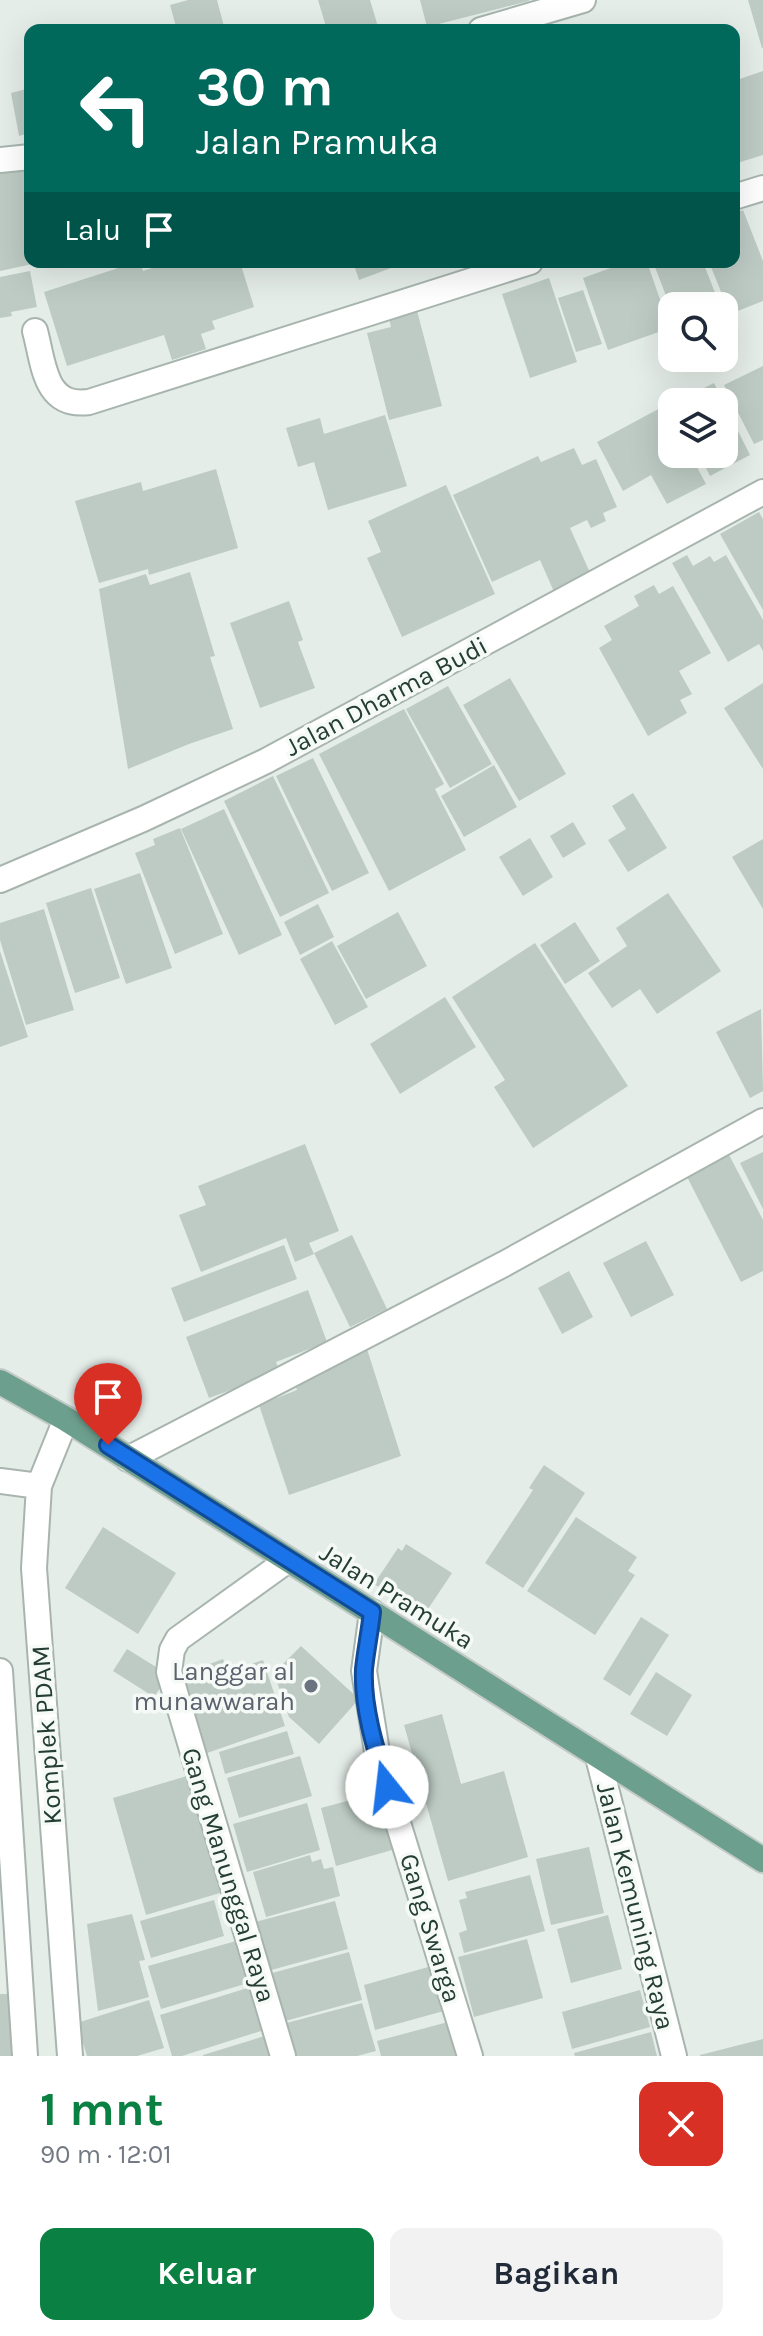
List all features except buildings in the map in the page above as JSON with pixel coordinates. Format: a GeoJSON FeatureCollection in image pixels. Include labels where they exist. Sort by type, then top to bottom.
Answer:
{"type":"FeatureCollection","features":[{"type":"Feature","properties":{"kind":"main road","name":"Jalan Pramuka"},"geometry":{"type":"LineString","coordinates":[[1,1390],[66,1419],[763,1860]]}},
{"type":"Feature","properties":{"kind":"street"},"geometry":{"type":"LineString","coordinates":[[501,24],[583,0]]}},
{"type":"Feature","properties":{"kind":"street"},"geometry":{"type":"LineString","coordinates":[[0,160],[24,158]]}},
{"type":"Feature","properties":{"kind":"street"},"geometry":{"type":"LineString","coordinates":[[740,195],[763,188]]}},
{"type":"Feature","properties":{"kind":"street"},"geometry":{"type":"LineString","coordinates":[[35,331],[50,387],[59,397],[71,403],[89,402],[511,268]]}},
{"type":"Feature","properties":{"kind":"street","name":"Jalan Dharma Budi"},"geometry":{"type":"LineString","coordinates":[[0,880],[143,819],[266,761],[763,492]]}},
{"type":"Feature","properties":{"kind":"street"},"geometry":{"type":"LineString","coordinates":[[128,1459],[504,1264],[763,1121]]}},
{"type":"Feature","properties":{"kind":"street","name":"Komplek PDAM"},"geometry":{"type":"LineString","coordinates":[[66,1419],[39,1486],[34,1568],[70,2056]]}},
{"type":"Feature","properties":{"kind":"street"},"geometry":{"type":"LineString","coordinates":[[0,1481],[39,1486]]}},
{"type":"Feature","properties":{"kind":"street","name":"Gang Manunggal Raya"},"geometry":{"type":"LineString","coordinates":[[283,2056],[169,1672],[172,1650],[178,1639],[288,1560]]}},
{"type":"Feature","properties":{"kind":"street","name":"Gang Swarga"},"geometry":{"type":"LineString","coordinates":[[372,1612],[364,1671],[378,1758],[470,2056]]}},
{"type":"Feature","properties":{"kind":"street","name":"Komplek PDAM"},"geometry":{"type":"LineString","coordinates":[[0,1671],[25,2056]]}},
{"type":"Feature","properties":{"kind":"street","name":"Jalan Kemuning Raya"},"geometry":{"type":"LineString","coordinates":[[598,1757],[674,2056]]}},
{"type":"Feature","properties":{"kind":"place","name":"Langgar al munawwarah"},"geometry":{"type":"Point","coordinates":[311,1686]}},
{"type":"Feature","properties":{"kind":"route"},"geometry":{"type":"LineString","coordinates":[[108,1445],[372,1612],[364,1671],[366,1696],[387,1787]]}}]}
